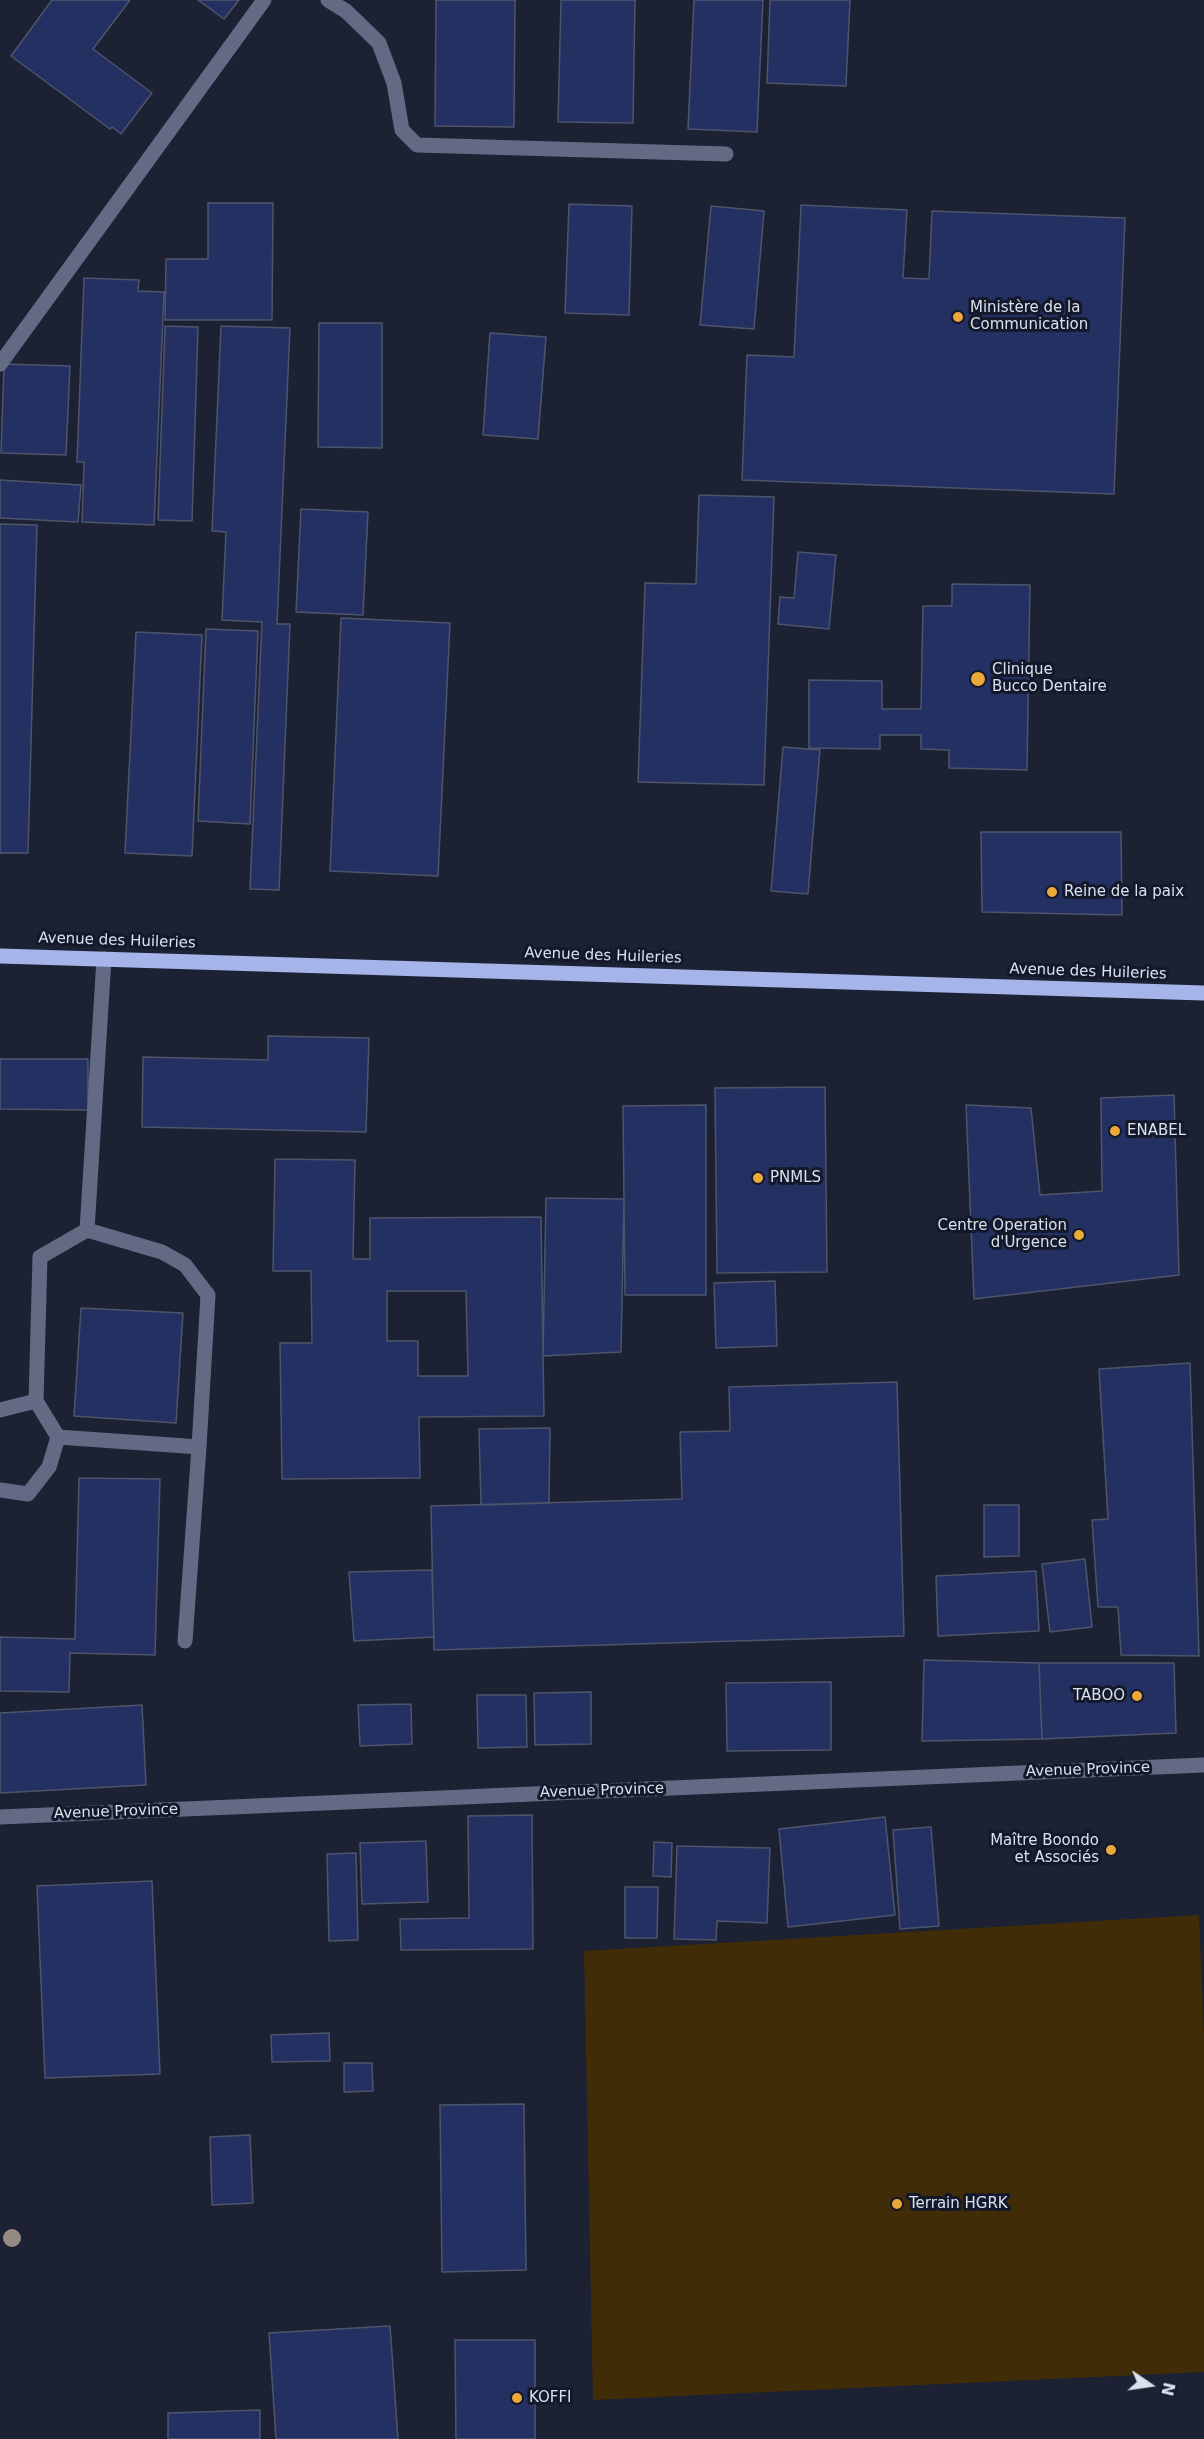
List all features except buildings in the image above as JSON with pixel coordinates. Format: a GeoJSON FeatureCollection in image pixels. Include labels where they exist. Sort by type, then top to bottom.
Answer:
{"type":"FeatureCollection","features":[{"type":"Feature","properties":{"kind":"main road","name":"Avenue des Huileries"},"geometry":{"type":"LineString","coordinates":[[0,956],[1204,993]]}},
{"type":"Feature","properties":{"kind":"street"},"geometry":{"type":"LineString","coordinates":[[0,364],[264,0]]}},
{"type":"Feature","properties":{"kind":"street"},"geometry":{"type":"LineString","coordinates":[[328,0],[346,10],[379,43],[394,83],[402,130],[417,145],[726,154]]}},
{"type":"Feature","properties":{"kind":"street"},"geometry":{"type":"LineString","coordinates":[[87,1230],[104,959]]}},
{"type":"Feature","properties":{"kind":"street"},"geometry":{"type":"LineString","coordinates":[[0,1490],[28,1494],[49,1467],[58,1437],[36,1401],[40,1257],[87,1230],[162,1252],[185,1265],[208,1295],[185,1641]]}},
{"type":"Feature","properties":{"kind":"street"},"geometry":{"type":"LineString","coordinates":[[0,1410],[36,1401]]}},
{"type":"Feature","properties":{"kind":"street"},"geometry":{"type":"LineString","coordinates":[[58,1437],[199,1447]]}},
{"type":"Feature","properties":{"kind":"street","name":"Avenue Province"},"geometry":{"type":"LineString","coordinates":[[0,1817],[1204,1765]]}},
{"type":"Feature","properties":{"kind":"shaded area","name":"Terrain HGRK"},"geometry":{"type":"Polygon","coordinates":[[[1199,1915],[1204,2036],[1204,2372],[593,2400],[584,1951],[1199,1915]]]}},
{"type":"Feature","properties":{"kind":"place","name":"Ministère de la Communication"},"geometry":{"type":"Point","coordinates":[958,317]}},
{"type":"Feature","properties":{"kind":"place","name":"Clinique Bucco Dentaire"},"geometry":{"type":"Point","coordinates":[978,679]}},
{"type":"Feature","properties":{"kind":"place","name":"Reine de la paix"},"geometry":{"type":"Point","coordinates":[1052,892]}},
{"type":"Feature","properties":{"kind":"place","name":"ENABEL"},"geometry":{"type":"Point","coordinates":[1115,1131]}},
{"type":"Feature","properties":{"kind":"place","name":"PNMLS"},"geometry":{"type":"Point","coordinates":[758,1178]}},
{"type":"Feature","properties":{"kind":"place","name":"Centre Operation d'Urgence"},"geometry":{"type":"Point","coordinates":[1079,1235]}},
{"type":"Feature","properties":{"kind":"place","name":"TABOO"},"geometry":{"type":"Point","coordinates":[1137,1696]}},
{"type":"Feature","properties":{"kind":"place","name":"Maître Boondo et Associés"},"geometry":{"type":"Point","coordinates":[1111,1850]}},
{"type":"Feature","properties":{"kind":"place","name":"Terrain HGRK"},"geometry":{"type":"Point","coordinates":[897,2204]}},
{"type":"Feature","properties":{"kind":"place","name":"KOFFI"},"geometry":{"type":"Point","coordinates":[517,2398]}}]}
